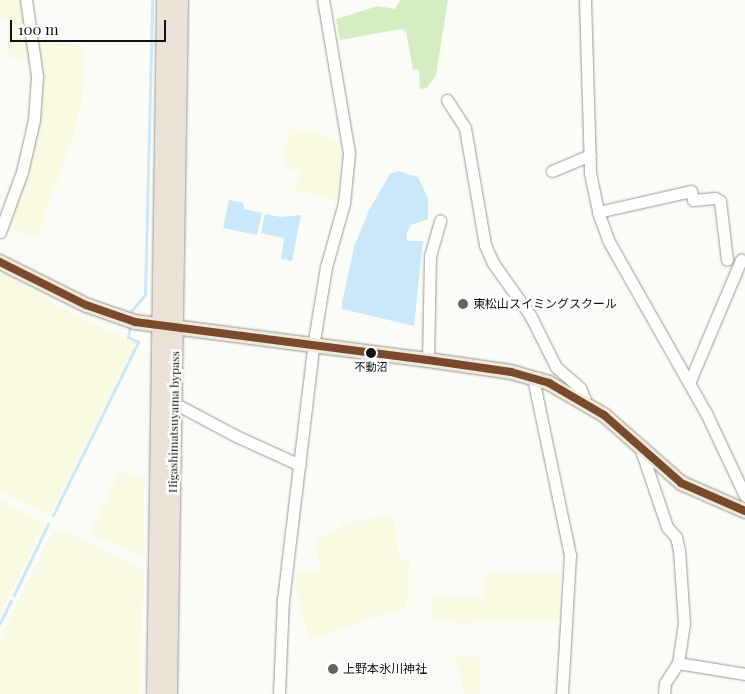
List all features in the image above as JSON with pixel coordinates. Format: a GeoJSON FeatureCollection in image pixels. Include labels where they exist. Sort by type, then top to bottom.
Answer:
{"type":"FeatureCollection","features":[{"type":"Feature","properties":{"kind":"highway","name":"Higashimatsuyama bypass"},"geometry":{"type":"LineString","coordinates":[[165,0],[168,327],[174,403],[169,694]]}},
{"type":"Feature","properties":{"kind":"highway","name":"Higashimatsuyama bypass"},"geometry":{"type":"LineString","coordinates":[[155,694],[180,0]]}},
{"type":"Feature","properties":{"kind":"main road"},"geometry":{"type":"LineString","coordinates":[[0,262],[110,315],[168,327],[313,347],[428,360],[533,378],[586,402],[681,483],[745,511]]}},
{"type":"Feature","properties":{"kind":"street"},"geometry":{"type":"LineString","coordinates":[[0,232],[22,172],[34,120],[37,76],[26,0]]}},
{"type":"Feature","properties":{"kind":"street"},"geometry":{"type":"LineString","coordinates":[[279,694],[281,628],[313,347],[326,267],[344,203],[350,153],[323,0]]}},
{"type":"Feature","properties":{"kind":"street"},"geometry":{"type":"LineString","coordinates":[[585,0],[590,155],[598,212],[608,240],[689,383],[745,496]]}},
{"type":"Feature","properties":{"kind":"street"},"geometry":{"type":"LineString","coordinates":[[446,100],[465,128],[489,254],[530,315],[556,367],[580,388],[586,402]]}},
{"type":"Feature","properties":{"kind":"street"},"geometry":{"type":"LineString","coordinates":[[552,171],[590,155]]}},
{"type":"Feature","properties":{"kind":"street"},"geometry":{"type":"LineString","coordinates":[[598,212],[691,191],[693,200],[716,198],[720,201],[727,260]]}},
{"type":"Feature","properties":{"kind":"street"},"geometry":{"type":"LineString","coordinates":[[428,360],[430,256],[440,220]]}},
{"type":"Feature","properties":{"kind":"street"},"geometry":{"type":"LineString","coordinates":[[689,383],[741,260]]}},
{"type":"Feature","properties":{"kind":"street"},"geometry":{"type":"LineString","coordinates":[[533,378],[570,555],[562,694]]}},
{"type":"Feature","properties":{"kind":"street"},"geometry":{"type":"LineString","coordinates":[[174,403],[236,436],[300,465]]}},
{"type":"Feature","properties":{"kind":"street"},"geometry":{"type":"LineString","coordinates":[[641,450],[667,526],[679,550],[684,624],[678,663],[665,683],[664,694]]}},
{"type":"Feature","properties":{"kind":"street"},"geometry":{"type":"LineString","coordinates":[[678,663],[745,674]]}},
{"type":"Feature","properties":{"kind":"green space"},"geometry":{"type":"Polygon","coordinates":[[[0,0],[22,0],[30,60],[7,57],[7,19],[0,18],[0,0]]]}},
{"type":"Feature","properties":{"kind":"green space"},"geometry":{"type":"Polygon","coordinates":[[[400,0],[448,0],[436,75],[427,88],[420,89],[419,69],[413,70],[406,32],[401,29],[340,40],[336,19],[378,6],[395,9],[400,0]]]}},
{"type":"Feature","properties":{"kind":"green space"},"geometry":{"type":"Polygon","coordinates":[[[35,40],[85,46],[82,99],[73,136],[37,237],[8,227],[35,141],[41,104],[40,65],[35,40]]]}},
{"type":"Feature","properties":{"kind":"green space"},"geometry":{"type":"Polygon","coordinates":[[[290,128],[318,133],[341,142],[337,201],[295,190],[299,172],[281,166],[290,128]]]}},
{"type":"Feature","properties":{"kind":"green space"},"geometry":{"type":"Polygon","coordinates":[[[0,269],[59,307],[136,343],[50,516],[0,492],[0,269]]]}},
{"type":"Feature","properties":{"kind":"green space"},"geometry":{"type":"Polygon","coordinates":[[[120,470],[143,479],[145,557],[89,534],[120,470]]]}},
{"type":"Feature","properties":{"kind":"green space"},"geometry":{"type":"Polygon","coordinates":[[[0,500],[45,523],[0,615],[0,500]]]}},
{"type":"Feature","properties":{"kind":"green space"},"geometry":{"type":"Polygon","coordinates":[[[393,515],[400,558],[410,560],[406,609],[367,619],[309,641],[293,579],[296,574],[320,569],[315,539],[341,528],[340,524],[393,515]]]}},
{"type":"Feature","properties":{"kind":"green space"},"geometry":{"type":"Polygon","coordinates":[[[60,529],[140,568],[144,573],[139,694],[0,694],[0,639],[53,532],[60,529]]]}},
{"type":"Feature","properties":{"kind":"green space"},"geometry":{"type":"Polygon","coordinates":[[[485,573],[559,573],[559,620],[486,620],[459,624],[431,618],[432,596],[484,598],[485,573]]]}},
{"type":"Feature","properties":{"kind":"green space"},"geometry":{"type":"Polygon","coordinates":[[[454,657],[481,657],[479,694],[465,694],[454,657]]]}},
{"type":"Feature","properties":{"kind":"water"},"geometry":{"type":"Polygon","coordinates":[[[398,171],[418,177],[428,198],[428,219],[411,225],[407,232],[407,241],[423,241],[414,326],[342,309],[354,247],[369,210],[390,174],[398,171]]]}},
{"type":"Feature","properties":{"kind":"water"},"geometry":{"type":"Polygon","coordinates":[[[229,200],[243,203],[244,209],[262,213],[257,235],[223,228],[229,200]]]}},
{"type":"Feature","properties":{"kind":"water"},"geometry":{"type":"Polygon","coordinates":[[[265,214],[281,217],[301,215],[292,261],[281,259],[284,238],[261,233],[265,214]]]}},
{"type":"Feature","properties":{"kind":"waterway"},"geometry":{"type":"LineString","coordinates":[[130,316],[131,311],[145,295],[152,0]]}},
{"type":"Feature","properties":{"kind":"waterway"},"geometry":{"type":"LineString","coordinates":[[53,515],[138,342],[128,337],[130,325]]}},
{"type":"Feature","properties":{"kind":"waterway"},"geometry":{"type":"LineString","coordinates":[[14,595],[48,524]]}},
{"type":"Feature","properties":{"kind":"waterway"},"geometry":{"type":"LineString","coordinates":[[0,623],[11,600]]}},
{"type":"Feature","properties":{"kind":"transit line"},"geometry":{"type":"LineString","coordinates":[[0,262],[86,305],[135,322],[511,372],[549,383],[604,415],[681,483],[745,511]]}},
{"type":"Feature","properties":{"kind":"place","name":"東松山スイミングスクール"},"geometry":{"type":"Point","coordinates":[463,304]}},
{"type":"Feature","properties":{"kind":"place","name":"不動沼"},"geometry":{"type":"Point","coordinates":[371,353]}},
{"type":"Feature","properties":{"kind":"place","name":"上野本氷川神社"},"geometry":{"type":"Point","coordinates":[333,669]}}]}
